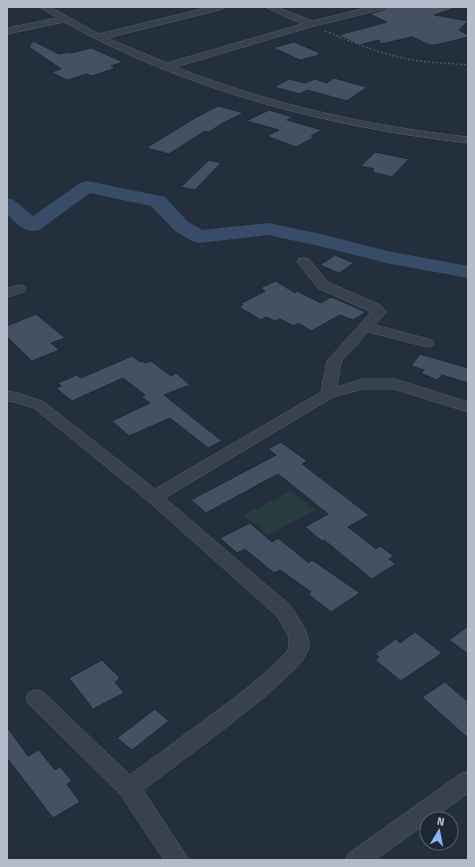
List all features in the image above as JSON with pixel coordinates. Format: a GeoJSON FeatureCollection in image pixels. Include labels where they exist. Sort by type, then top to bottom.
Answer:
{"type":"FeatureCollection","features":[{"type":"Feature","properties":{"kind":"street"},"geometry":{"type":"LineString","coordinates":[[44,7],[98,37],[165,67],[225,89],[368,126],[468,140]]}},
{"type":"Feature","properties":{"kind":"street"},"geometry":{"type":"LineString","coordinates":[[98,37],[220,7]]}},
{"type":"Feature","properties":{"kind":"street"},"geometry":{"type":"LineString","coordinates":[[269,7],[310,24]]}},
{"type":"Feature","properties":{"kind":"street"},"geometry":{"type":"LineString","coordinates":[[165,67],[310,24],[381,7]]}},
{"type":"Feature","properties":{"kind":"street"},"geometry":{"type":"LineString","coordinates":[[7,31],[66,19]]}},
{"type":"Feature","properties":{"kind":"street"},"geometry":{"type":"LineString","coordinates":[[304,262],[323,285],[375,308],[379,312],[334,361],[328,394]]}},
{"type":"Feature","properties":{"kind":"street"},"geometry":{"type":"LineString","coordinates":[[365,327],[427,343]]}},
{"type":"Feature","properties":{"kind":"street"},"geometry":{"type":"LineString","coordinates":[[154,497],[328,394],[362,384],[395,384],[468,407]]}},
{"type":"Feature","properties":{"kind":"street"},"geometry":{"type":"LineString","coordinates":[[7,396],[13,396],[39,405],[154,497],[284,611],[296,630],[299,641],[297,653],[277,674],[230,714],[129,788]]}},
{"type":"Feature","properties":{"kind":"street"},"geometry":{"type":"LineString","coordinates":[[36,698],[129,788],[177,860]]}},
{"type":"Feature","properties":{"kind":"street"},"geometry":{"type":"LineString","coordinates":[[357,860],[468,781]]}},
{"type":"Feature","properties":{"kind":"path"},"geometry":{"type":"LineString","coordinates":[[310,24],[347,41],[398,57],[436,63],[468,65]]}},
{"type":"Feature","properties":{"kind":"green space"},"geometry":{"type":"Polygon","coordinates":[[[291,491],[316,510],[268,535],[244,515],[291,491]]]}},
{"type":"Feature","properties":{"kind":"building"},"geometry":{"type":"Polygon","coordinates":[[[386,7],[452,7],[452,9],[434,15],[468,21],[459,30],[468,35],[468,37],[436,45],[430,45],[412,37],[381,44],[379,40],[359,45],[339,35],[387,22],[369,14],[384,10],[386,7]]]}},
{"type":"Feature","properties":{"kind":"building"},"geometry":{"type":"Polygon","coordinates":[[[33,41],[59,54],[71,53],[91,48],[123,62],[111,66],[116,68],[92,76],[87,74],[67,80],[51,72],[61,69],[29,47],[33,41]]]}},
{"type":"Feature","properties":{"kind":"building"},"geometry":{"type":"Polygon","coordinates":[[[294,42],[320,53],[318,54],[320,55],[300,60],[273,48],[294,42]]]}},
{"type":"Feature","properties":{"kind":"building"},"geometry":{"type":"Polygon","coordinates":[[[334,78],[367,87],[347,101],[307,90],[300,94],[274,87],[289,79],[305,83],[315,79],[327,83],[334,78]]]}},
{"type":"Feature","properties":{"kind":"building"},"geometry":{"type":"Polygon","coordinates":[[[218,106],[244,113],[223,123],[209,132],[205,131],[169,154],[146,148],[195,118],[218,106]]]}},
{"type":"Feature","properties":{"kind":"building"},"geometry":{"type":"Polygon","coordinates":[[[269,110],[292,117],[287,120],[322,130],[311,136],[315,137],[296,147],[267,136],[279,130],[246,121],[269,110]]]}},
{"type":"Feature","properties":{"kind":"building"},"geometry":{"type":"Polygon","coordinates":[[[375,152],[409,159],[392,177],[372,172],[374,169],[361,166],[375,152]]]}},
{"type":"Feature","properties":{"kind":"building"},"geometry":{"type":"Polygon","coordinates":[[[209,160],[221,163],[195,190],[181,187],[209,160]]]}},
{"type":"Feature","properties":{"kind":"building"},"geometry":{"type":"Polygon","coordinates":[[[335,255],[354,263],[339,273],[320,265],[335,255]]]}},
{"type":"Feature","properties":{"kind":"building"},"geometry":{"type":"Polygon","coordinates":[[[276,281],[295,293],[297,291],[321,303],[331,297],[366,312],[353,320],[340,315],[311,331],[298,323],[294,326],[280,319],[275,321],[266,317],[261,320],[239,307],[243,305],[240,304],[265,291],[260,288],[276,281]]]}},
{"type":"Feature","properties":{"kind":"building"},"geometry":{"type":"Polygon","coordinates":[[[36,314],[65,338],[51,343],[59,350],[32,361],[7,337],[7,326],[36,314]]]}},
{"type":"Feature","properties":{"kind":"building"},"geometry":{"type":"Polygon","coordinates":[[[420,354],[468,368],[468,383],[442,375],[437,380],[421,373],[424,370],[411,366],[420,354]]]}},
{"type":"Feature","properties":{"kind":"building"},"geometry":{"type":"Polygon","coordinates":[[[132,356],[140,362],[142,361],[145,363],[151,361],[171,376],[176,373],[190,385],[164,395],[222,441],[208,448],[170,418],[129,436],[112,421],[150,403],[142,397],[145,395],[123,378],[72,401],[56,388],[61,386],[58,383],[77,375],[81,378],[132,356]]]}},
{"type":"Feature","properties":{"kind":"building"},"geometry":{"type":"Polygon","coordinates":[[[281,442],[307,461],[302,464],[369,515],[348,527],[376,549],[380,546],[394,556],[389,559],[396,564],[372,579],[324,540],[322,541],[305,527],[328,514],[278,474],[206,513],[191,500],[276,455],[268,449],[281,442]]]}},
{"type":"Feature","properties":{"kind":"building"},"geometry":{"type":"Polygon","coordinates":[[[250,523],[272,542],[278,538],[309,563],[312,560],[360,593],[331,612],[308,594],[311,592],[280,570],[274,573],[245,549],[237,553],[220,538],[250,523]]]}},
{"type":"Feature","properties":{"kind":"building"},"geometry":{"type":"Polygon","coordinates":[[[468,626],[468,654],[449,640],[468,626]]]}},
{"type":"Feature","properties":{"kind":"building"},"geometry":{"type":"Polygon","coordinates":[[[415,632],[442,653],[401,681],[375,660],[379,657],[375,654],[396,639],[400,643],[415,632]]]}},
{"type":"Feature","properties":{"kind":"building"},"geometry":{"type":"Polygon","coordinates":[[[102,660],[120,678],[115,682],[124,693],[93,709],[69,678],[102,660]]]}},
{"type":"Feature","properties":{"kind":"building"},"geometry":{"type":"Polygon","coordinates":[[[445,682],[468,702],[468,738],[422,697],[445,682]]]}},
{"type":"Feature","properties":{"kind":"building"},"geometry":{"type":"Polygon","coordinates":[[[155,709],[169,721],[132,750],[117,738],[155,709]]]}},
{"type":"Feature","properties":{"kind":"building"},"geometry":{"type":"Polygon","coordinates":[[[7,727],[28,756],[39,750],[55,770],[60,767],[72,781],[67,784],[80,802],[53,818],[7,758],[7,727]]]}},
{"type":"Feature","properties":{"kind":"waterway"},"geometry":{"type":"LineString","coordinates":[[7,204],[32,226],[87,187],[158,201],[181,226],[199,237],[268,229],[321,240],[386,257],[468,272]]}}]}
